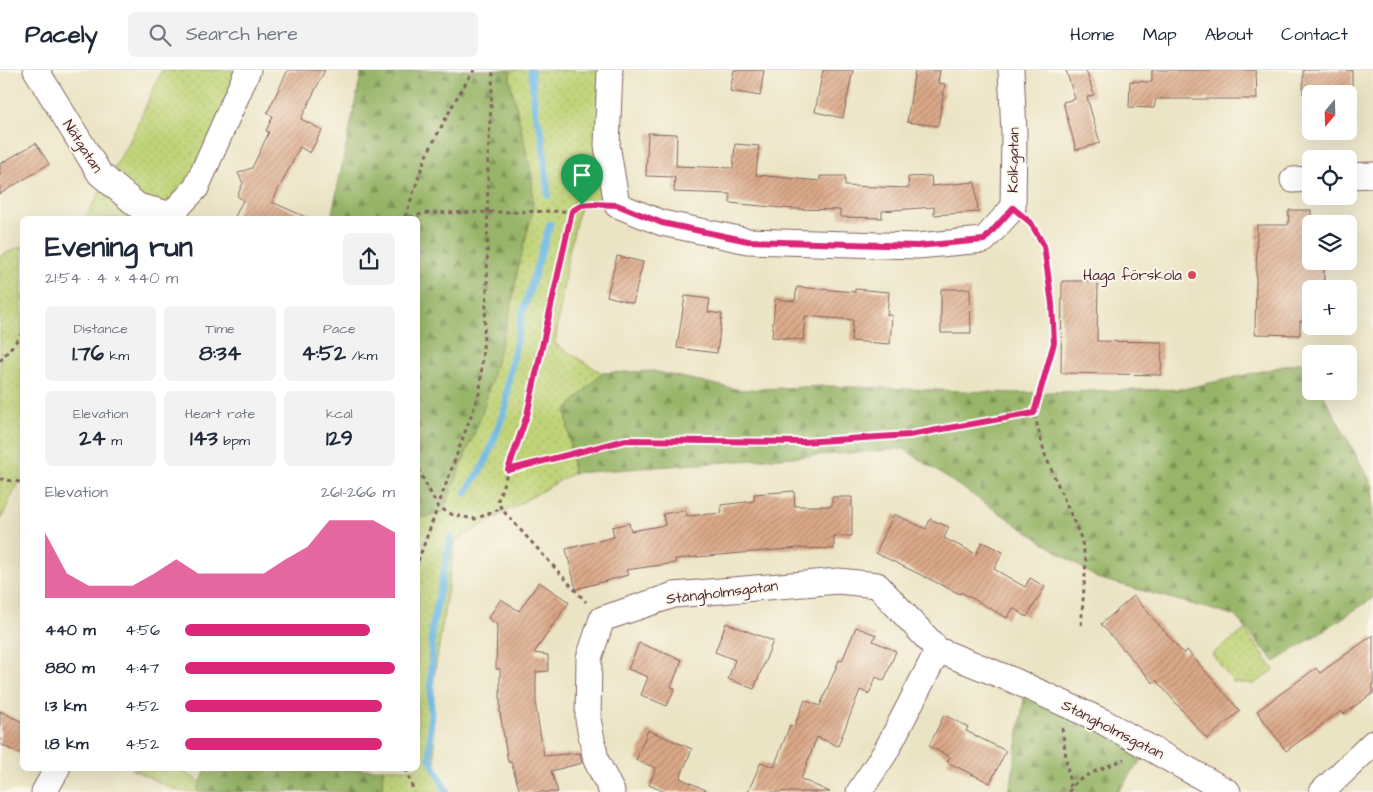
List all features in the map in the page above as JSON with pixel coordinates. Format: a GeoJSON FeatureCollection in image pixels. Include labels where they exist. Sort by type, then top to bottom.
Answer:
{"type":"FeatureCollection","features":[{"type":"Feature","properties":{"kind":"street","name":"Nätgatan"},"geometry":{"type":"LineString","coordinates":[[36,70],[100,174],[138,206],[169,216]]}},
{"type":"Feature","properties":{"kind":"street"},"geometry":{"type":"LineString","coordinates":[[173,216],[196,188],[248,70]]}},
{"type":"Feature","properties":{"kind":"street"},"geometry":{"type":"LineString","coordinates":[[610,70],[607,145],[617,205]]}},
{"type":"Feature","properties":{"kind":"street","name":"Kolkgatan"},"geometry":{"type":"LineString","coordinates":[[617,205],[662,223],[748,241],[917,246],[984,240],[1013,208],[1014,133],[1011,70]]}},
{"type":"Feature","properties":{"kind":"street"},"geometry":{"type":"LineString","coordinates":[[1357,176],[1373,175]]}},
{"type":"Feature","properties":{"kind":"street","name":"Stångholmsgatan"},"geometry":{"type":"LineString","coordinates":[[602,619],[674,595],[838,581],[877,585],[938,650],[1054,698],[1102,721],[1228,792]]}},
{"type":"Feature","properties":{"kind":"street"},"geometry":{"type":"LineString","coordinates":[[602,619],[589,658],[588,719],[596,760],[612,792]]}},
{"type":"Feature","properties":{"kind":"street"},"geometry":{"type":"LineString","coordinates":[[859,792],[885,753],[938,650]]}},
{"type":"Feature","properties":{"kind":"street"},"geometry":{"type":"LineString","coordinates":[[1322,792],[1373,743]]}},
{"type":"Feature","properties":{"kind":"street"},"geometry":{"type":"LineString","coordinates":[[44,792],[56,771]]}},
{"type":"Feature","properties":{"kind":"path"},"geometry":{"type":"LineString","coordinates":[[404,216],[426,156],[456,99],[474,70]]}},
{"type":"Feature","properties":{"kind":"path"},"geometry":{"type":"LineString","coordinates":[[420,556],[480,391],[487,291],[488,158],[494,70]]}},
{"type":"Feature","properties":{"kind":"path"},"geometry":{"type":"LineString","coordinates":[[413,216],[427,213],[488,211],[572,211],[582,205],[617,205]]}},
{"type":"Feature","properties":{"kind":"path"},"geometry":{"type":"LineString","coordinates":[[1013,208],[1031,223],[1044,246],[1052,304],[1054,343],[1034,413],[1045,455],[1081,538],[1086,561],[1081,627]]}},
{"type":"Feature","properties":{"kind":"path"},"geometry":{"type":"LineString","coordinates":[[572,211],[527,415],[498,500],[502,508],[571,588],[602,619]]}},
{"type":"Feature","properties":{"kind":"path"},"geometry":{"type":"LineString","coordinates":[[0,361],[20,336]]}},
{"type":"Feature","properties":{"kind":"path"},"geometry":{"type":"LineString","coordinates":[[508,470],[626,440],[803,442],[909,435],[1034,413]]}},
{"type":"Feature","properties":{"kind":"path"},"geometry":{"type":"LineString","coordinates":[[420,473],[438,507],[453,515],[475,519],[502,508]]}},
{"type":"Feature","properties":{"kind":"path"},"geometry":{"type":"LineString","coordinates":[[0,479],[20,482]]}},
{"type":"Feature","properties":{"kind":"path"},"geometry":{"type":"LineString","coordinates":[[1054,698],[1064,734],[1069,792]]}},
{"type":"Feature","properties":{"kind":"path"},"geometry":{"type":"LineString","coordinates":[[1070,787],[1092,773],[1148,746]]}},
{"type":"Feature","properties":{"kind":"path"},"geometry":{"type":"LineString","coordinates":[[407,771],[414,792]]}},
{"type":"Feature","properties":{"kind":"green space"},"geometry":{"type":"Polygon","coordinates":[[[162,70],[247,70],[174,216],[86,216],[130,141],[162,70]]]}},
{"type":"Feature","properties":{"kind":"green space"},"geometry":{"type":"Polygon","coordinates":[[[362,70],[510,70],[510,80],[532,176],[533,210],[518,268],[512,303],[482,414],[442,513],[420,518],[420,216],[332,216],[362,70]]]}},
{"type":"Feature","properties":{"kind":"green space"},"geometry":{"type":"Polygon","coordinates":[[[510,70],[609,70],[617,205],[593,204],[580,206],[568,256],[555,344],[602,373],[566,410],[573,473],[455,541],[431,697],[436,772],[447,792],[385,792],[382,786],[383,771],[420,771],[420,518],[442,513],[512,303],[518,268],[510,70]]]}},
{"type":"Feature","properties":{"kind":"green space"},"geometry":{"type":"Polygon","coordinates":[[[20,247],[20,482],[0,522],[0,256],[20,247]]]}},
{"type":"Feature","properties":{"kind":"green space"},"geometry":{"type":"Polygon","coordinates":[[[1302,362],[1302,400],[1326,400],[1373,486],[1373,598],[1275,662],[1235,616],[1097,578],[904,449],[573,473],[566,410],[602,373],[653,371],[740,390],[826,386],[1013,393],[1184,389],[1302,362]]]}},
{"type":"Feature","properties":{"kind":"green space"},"geometry":{"type":"Polygon","coordinates":[[[1245,630],[1274,670],[1254,684],[1233,682],[1212,654],[1245,630]]]}},
{"type":"Feature","properties":{"kind":"green space"},"geometry":{"type":"Polygon","coordinates":[[[1026,685],[1149,749],[1118,792],[1007,792],[1011,785],[1026,685]]]}},
{"type":"Feature","properties":{"kind":"green space"},"geometry":{"type":"Polygon","coordinates":[[[135,771],[182,771],[201,782],[197,792],[180,792],[135,771]]]}},
{"type":"Feature","properties":{"kind":"green space"},"geometry":{"type":"Polygon","coordinates":[[[205,771],[383,771],[382,786],[385,792],[197,792],[205,771]]]}},
{"type":"Feature","properties":{"kind":"building"},"geometry":{"type":"Polygon","coordinates":[[[288,70],[325,70],[301,119],[322,130],[310,153],[300,147],[272,202],[303,216],[235,216],[243,200],[237,196],[243,183],[238,173],[252,168],[269,132],[266,131],[273,116],[267,113],[288,70]]]}},
{"type":"Feature","properties":{"kind":"building"},"geometry":{"type":"Polygon","coordinates":[[[734,70],[764,70],[760,96],[730,91],[734,70]]]}},
{"type":"Feature","properties":{"kind":"building"},"geometry":{"type":"Polygon","coordinates":[[[823,70],[853,70],[843,118],[815,112],[823,70]]]}},
{"type":"Feature","properties":{"kind":"building"},"geometry":{"type":"Polygon","coordinates":[[[915,70],[940,70],[938,83],[945,84],[938,126],[907,122],[915,70]]]}},
{"type":"Feature","properties":{"kind":"building"},"geometry":{"type":"Polygon","coordinates":[[[1066,70],[1086,70],[1094,95],[1087,97],[1100,143],[1076,150],[1063,102],[1075,99],[1066,70]]]}},
{"type":"Feature","properties":{"kind":"building"},"geometry":{"type":"Polygon","coordinates":[[[1152,70],[1256,70],[1257,99],[1156,99],[1154,108],[1129,107],[1130,81],[1152,82],[1152,70]]]}},
{"type":"Feature","properties":{"kind":"building"},"geometry":{"type":"Polygon","coordinates":[[[1303,70],[1352,70],[1352,85],[1303,85],[1303,70]]]}},
{"type":"Feature","properties":{"kind":"building"},"geometry":{"type":"Polygon","coordinates":[[[648,133],[677,134],[676,166],[733,168],[735,144],[759,146],[756,175],[820,181],[820,176],[845,176],[845,186],[909,188],[908,177],[931,176],[932,186],[975,182],[978,212],[934,215],[934,207],[882,211],[882,218],[840,217],[840,210],[793,209],[730,203],[730,194],[674,192],[675,177],[646,176],[648,133]]]}},
{"type":"Feature","properties":{"kind":"building"},"geometry":{"type":"Polygon","coordinates":[[[36,143],[49,164],[0,194],[0,164],[36,143]]]}},
{"type":"Feature","properties":{"kind":"building"},"geometry":{"type":"Polygon","coordinates":[[[1289,210],[1311,210],[1311,215],[1302,215],[1302,270],[1324,270],[1324,280],[1302,280],[1300,335],[1255,334],[1257,225],[1288,225],[1289,210]]]}},
{"type":"Feature","properties":{"kind":"building"},"geometry":{"type":"Polygon","coordinates":[[[617,256],[643,262],[633,303],[607,296],[617,256]]]}},
{"type":"Feature","properties":{"kind":"building"},"geometry":{"type":"Polygon","coordinates":[[[1062,281],[1098,281],[1097,341],[1162,342],[1161,375],[1061,373],[1062,281]]]}},
{"type":"Feature","properties":{"kind":"building"},"geometry":{"type":"Polygon","coordinates":[[[797,287],[855,292],[855,289],[889,292],[887,315],[892,315],[890,344],[851,341],[853,320],[805,316],[803,340],[772,337],[775,299],[795,301],[797,287]]]}},
{"type":"Feature","properties":{"kind":"building"},"geometry":{"type":"Polygon","coordinates":[[[941,289],[970,289],[971,333],[941,333],[941,289]]]}},
{"type":"Feature","properties":{"kind":"building"},"geometry":{"type":"Polygon","coordinates":[[[685,296],[710,299],[708,312],[722,314],[717,353],[677,348],[685,296]]]}},
{"type":"Feature","properties":{"kind":"building"},"geometry":{"type":"Polygon","coordinates":[[[794,491],[795,506],[832,506],[832,497],[852,497],[852,536],[834,536],[834,549],[798,548],[675,559],[675,563],[626,570],[628,575],[576,589],[566,549],[614,537],[612,527],[629,523],[631,531],[665,525],[663,514],[685,510],[687,516],[722,513],[721,505],[754,501],[754,494],[794,491]]]}},
{"type":"Feature","properties":{"kind":"building"},"geometry":{"type":"Polygon","coordinates":[[[894,514],[926,529],[930,519],[949,527],[944,538],[976,554],[982,542],[1003,552],[994,569],[1025,587],[1030,578],[1045,587],[1027,617],[1013,608],[1007,618],[961,592],[960,594],[876,553],[894,514]]]}},
{"type":"Feature","properties":{"kind":"building"},"geometry":{"type":"Polygon","coordinates":[[[539,582],[569,602],[534,653],[548,655],[548,671],[536,672],[536,709],[544,756],[580,753],[582,763],[551,771],[558,792],[520,792],[511,762],[508,762],[500,713],[500,669],[496,669],[497,624],[488,618],[501,599],[519,611],[539,582]]]}},
{"type":"Feature","properties":{"kind":"building"},"geometry":{"type":"Polygon","coordinates":[[[1134,596],[1184,654],[1187,650],[1240,711],[1207,739],[1156,680],[1153,683],[1101,624],[1134,596]]]}},
{"type":"Feature","properties":{"kind":"building"},"geometry":{"type":"Polygon","coordinates":[[[726,623],[773,641],[754,689],[728,679],[735,660],[715,652],[726,623]]]}},
{"type":"Feature","properties":{"kind":"building"},"geometry":{"type":"Polygon","coordinates":[[[856,627],[876,635],[873,641],[896,651],[884,681],[876,677],[869,694],[860,690],[838,746],[817,737],[801,779],[830,792],[748,792],[761,762],[774,767],[790,725],[794,727],[805,700],[820,706],[839,660],[842,661],[856,627]]]}},
{"type":"Feature","properties":{"kind":"building"},"geometry":{"type":"Polygon","coordinates":[[[1373,635],[1373,693],[1344,714],[1341,711],[1286,751],[1257,711],[1316,668],[1320,673],[1373,635]]]}},
{"type":"Feature","properties":{"kind":"building"},"geometry":{"type":"Polygon","coordinates":[[[639,643],[682,660],[671,687],[675,688],[667,706],[641,695],[648,677],[628,669],[639,643]]]}},
{"type":"Feature","properties":{"kind":"building"},"geometry":{"type":"Polygon","coordinates":[[[0,711],[20,721],[20,754],[0,744],[0,711]]]}},
{"type":"Feature","properties":{"kind":"building"},"geometry":{"type":"Polygon","coordinates":[[[944,715],[968,727],[966,731],[1006,751],[990,783],[947,762],[950,757],[929,746],[944,715]]]}},
{"type":"Feature","properties":{"kind":"building"},"geometry":{"type":"Polygon","coordinates":[[[648,730],[692,749],[680,778],[710,792],[665,792],[649,785],[656,768],[636,760],[648,730]]]}},
{"type":"Feature","properties":{"kind":"waterway"},"geometry":{"type":"LineString","coordinates":[[531,70],[535,112],[542,135],[548,195]]}},
{"type":"Feature","properties":{"kind":"waterway"},"geometry":{"type":"LineString","coordinates":[[466,493],[486,461],[506,406],[508,382],[522,315],[550,224]]}},
{"type":"Feature","properties":{"kind":"waterway"},"geometry":{"type":"LineString","coordinates":[[447,792],[430,759],[432,628],[451,537]]}},
{"type":"Feature","properties":{"kind":"place","name":"Haga förskola"},"geometry":{"type":"Point","coordinates":[1192,275]}},
{"type":"Feature","properties":{"kind":"route"},"geometry":{"type":"LineString","coordinates":[[582,205],[617,205],[662,223],[748,241],[917,246],[984,240],[1013,208],[1031,223],[1044,246],[1052,304],[1054,343],[1034,413],[909,435],[803,442],[626,440],[508,470],[527,415],[572,211],[582,205]]}}]}
